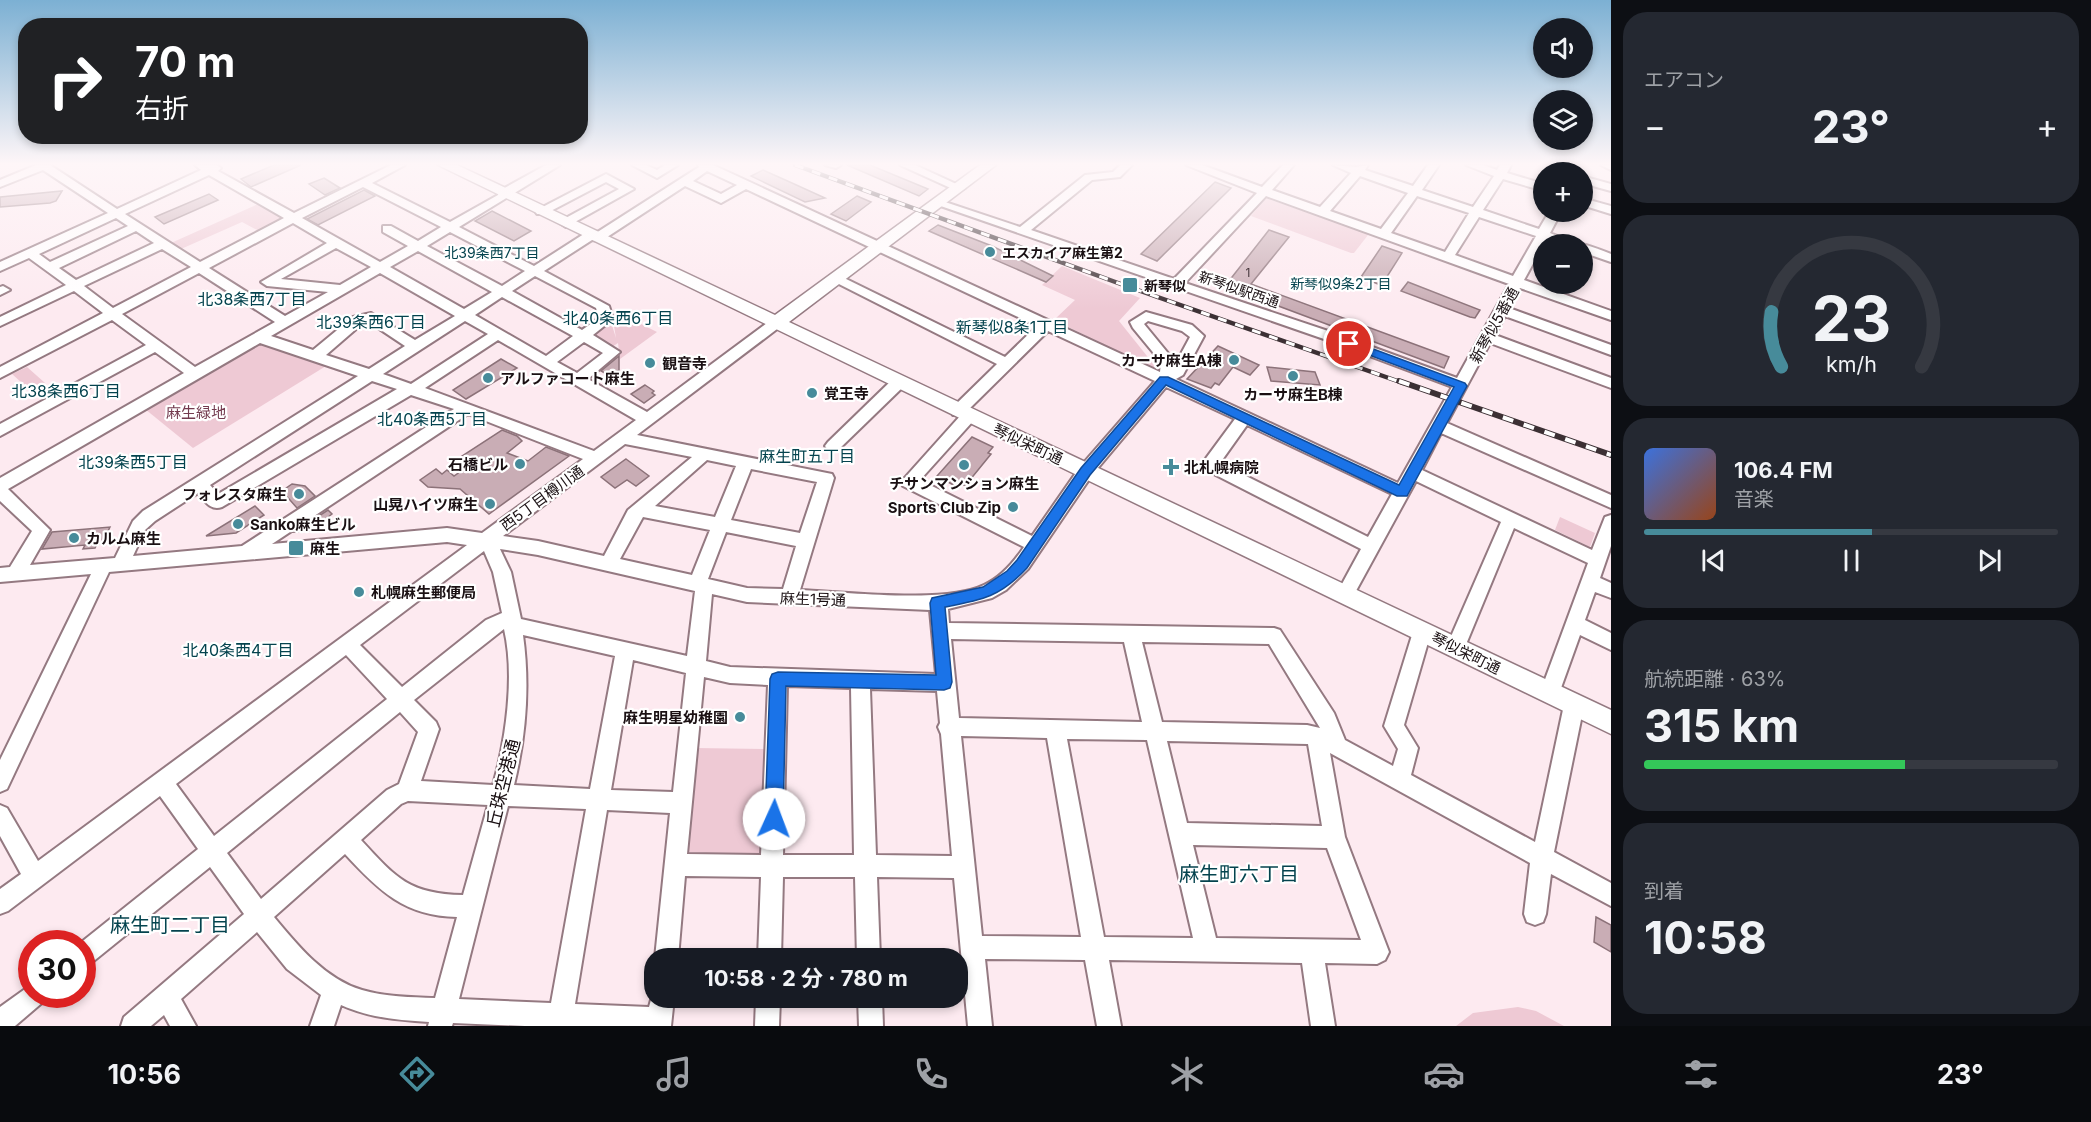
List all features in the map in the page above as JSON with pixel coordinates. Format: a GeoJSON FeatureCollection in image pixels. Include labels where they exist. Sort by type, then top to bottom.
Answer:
{"type":"FeatureCollection","features":[{"type":"Feature","properties":{"kind":"main road","name":"琴似栄町通"},"geometry":{"type":"LineString","coordinates":[[543,213],[1611,722]]}},
{"type":"Feature","properties":{"kind":"main road","name":"西5丁目樽川通"},"geometry":{"type":"LineString","coordinates":[[776,323],[925,213]]}},
{"type":"Feature","properties":{"kind":"street"},"geometry":{"type":"LineString","coordinates":[[0,267],[117,213],[284,322]]}},
{"type":"Feature","properties":{"kind":"street"},"geometry":{"type":"LineString","coordinates":[[283,213],[647,419]]}},
{"type":"Feature","properties":{"kind":"street"},"geometry":{"type":"LineString","coordinates":[[1,372],[306,213]]}},
{"type":"Feature","properties":{"kind":"street"},"geometry":{"type":"LineString","coordinates":[[422,213],[602,306],[606,319],[547,362]]}},
{"type":"Feature","properties":{"kind":"street"},"geometry":{"type":"LineString","coordinates":[[8,574],[42,530],[0,491],[0,486],[473,213]]}},
{"type":"Feature","properties":{"kind":"street"},"geometry":{"type":"LineString","coordinates":[[566,223],[584,213]]}},
{"type":"Feature","properties":{"kind":"street"},"geometry":{"type":"LineString","coordinates":[[0,782],[112,564],[139,526],[149,516],[502,292],[633,213]]}},
{"type":"Feature","properties":{"kind":"street"},"geometry":{"type":"LineString","coordinates":[[808,213],[1402,492]]}},
{"type":"Feature","properties":{"kind":"street","name":"新琴似駅西通"},"geometry":{"type":"LineString","coordinates":[[969,213],[1024,230],[1461,386]]}},
{"type":"Feature","properties":{"kind":"street"},"geometry":{"type":"LineString","coordinates":[[1024,230],[1045,213]]}},
{"type":"Feature","properties":{"kind":"street"},"geometry":{"type":"LineString","coordinates":[[1177,284],[1244,213]]}},
{"type":"Feature","properties":{"kind":"street"},"geometry":{"type":"LineString","coordinates":[[1322,213],[1611,316]]}},
{"type":"Feature","properties":{"kind":"street"},"geometry":{"type":"LineString","coordinates":[[1383,235],[1399,213]]}},
{"type":"Feature","properties":{"kind":"street"},"geometry":{"type":"LineString","coordinates":[[1447,258],[1477,213],[1540,234]]}},
{"type":"Feature","properties":{"kind":"street"},"geometry":{"type":"LineString","coordinates":[[50,267],[136,226]]}},
{"type":"Feature","properties":{"kind":"street"},"geometry":{"type":"LineString","coordinates":[[387,229],[613,352],[578,380]]}},
{"type":"Feature","properties":{"kind":"street"},"geometry":{"type":"LineString","coordinates":[[0,322],[164,243]]}},
{"type":"Feature","properties":{"kind":"street"},"geometry":{"type":"LineString","coordinates":[[336,243],[267,282],[342,289]]}},
{"type":"Feature","properties":{"kind":"street"},"geometry":{"type":"LineString","coordinates":[[1593,252],[1611,258]]}},
{"type":"Feature","properties":{"kind":"street"},"geometry":{"type":"LineString","coordinates":[[30,253],[195,374]]}},
{"type":"Feature","properties":{"kind":"street","name":"新琴似5番通"},"geometry":{"type":"LineString","coordinates":[[1345,595],[1533,253]]}},
{"type":"Feature","properties":{"kind":"street"},"geometry":{"type":"LineString","coordinates":[[835,279],[1008,364]]}},
{"type":"Feature","properties":{"kind":"street"},"geometry":{"type":"LineString","coordinates":[[1502,310],[1611,350]]}},
{"type":"Feature","properties":{"kind":"street"},"geometry":{"type":"LineString","coordinates":[[1160,352],[1172,356],[1189,354],[1197,336],[1191,330],[1152,316],[1142,317],[1138,325],[1169,365],[1164,380]]}},
{"type":"Feature","properties":{"kind":"street"},"geometry":{"type":"LineString","coordinates":[[315,356],[358,320],[372,317],[416,347]]}},
{"type":"Feature","properties":{"kind":"street","name":"西5丁目樽川通"},"geometry":{"type":"LineString","coordinates":[[8,574],[447,535],[486,539],[776,323]]}},
{"type":"Feature","properties":{"kind":"street"},"geometry":{"type":"LineString","coordinates":[[1035,545],[909,482],[964,413],[1047,324]]}},
{"type":"Feature","properties":{"kind":"street"},"geometry":{"type":"LineString","coordinates":[[199,484],[216,503],[411,389],[498,334]]}},
{"type":"Feature","properties":{"kind":"street"},"geometry":{"type":"LineString","coordinates":[[258,337],[467,408],[596,458]]}},
{"type":"Feature","properties":{"kind":"street"},"geometry":{"type":"LineString","coordinates":[[1488,337],[1611,383]]}},
{"type":"Feature","properties":{"kind":"street"},"geometry":{"type":"LineString","coordinates":[[0,431],[156,345]]}},
{"type":"Feature","properties":{"kind":"street","name":"麻生1号通"},"geometry":{"type":"LineString","coordinates":[[486,539],[747,595],[938,603],[971,597],[986,593],[1000,585],[1022,564],[1086,471],[1164,380],[1178,372],[1189,354]]}},
{"type":"Feature","properties":{"kind":"street"},"geometry":{"type":"LineString","coordinates":[[832,446],[899,382]]}},
{"type":"Feature","properties":{"kind":"street"},"geometry":{"type":"LineString","coordinates":[[245,552],[467,408]]}},
{"type":"Feature","properties":{"kind":"street"},"geometry":{"type":"LineString","coordinates":[[1244,418],[1210,465],[1372,547]]}},
{"type":"Feature","properties":{"kind":"street"},"geometry":{"type":"LineString","coordinates":[[1439,426],[1611,502]]}},
{"type":"Feature","properties":{"kind":"street"},"geometry":{"type":"LineString","coordinates":[[622,438],[826,478],[790,598]]}},
{"type":"Feature","properties":{"kind":"street"},"geometry":{"type":"LineString","coordinates":[[609,564],[634,515],[702,454]]}},
{"type":"Feature","properties":{"kind":"street"},"geometry":{"type":"LineString","coordinates":[[667,948],[701,585],[745,463]]}},
{"type":"Feature","properties":{"kind":"street"},"geometry":{"type":"LineString","coordinates":[[1413,474],[1597,560]]}},
{"type":"Feature","properties":{"kind":"street"},"geometry":{"type":"LineString","coordinates":[[640,510],[807,541]]}},
{"type":"Feature","properties":{"kind":"street"},"geometry":{"type":"LineString","coordinates":[[1455,648],[1510,519]]}},
{"type":"Feature","properties":{"kind":"street"},"geometry":{"type":"LineString","coordinates":[[1550,693],[1597,560],[1609,534]]}},
{"type":"Feature","properties":{"kind":"street"},"geometry":{"type":"LineString","coordinates":[[0,903],[486,539]]}},
{"type":"Feature","properties":{"kind":"street","name":"丘珠空港通"},"geometry":{"type":"LineString","coordinates":[[442,1018],[515,736],[519,699],[511,622],[502,571],[486,539]]}},
{"type":"Feature","properties":{"kind":"street"},"geometry":{"type":"LineString","coordinates":[[1590,581],[1611,591]]}},
{"type":"Feature","properties":{"kind":"street"},"geometry":{"type":"LineString","coordinates":[[938,603],[948,727],[980,1026]]}},
{"type":"Feature","properties":{"kind":"street"},"geometry":{"type":"LineString","coordinates":[[96,945],[492,627],[511,622],[730,675],[778,679],[944,682]]}},
{"type":"Feature","properties":{"kind":"street"},"geometry":{"type":"LineString","coordinates":[[1575,623],[1611,642]]}},
{"type":"Feature","properties":{"kind":"street"},"geometry":{"type":"LineString","coordinates":[[940,631],[1274,636],[1327,719],[1337,746]]}},
{"type":"Feature","properties":{"kind":"street"},"geometry":{"type":"LineString","coordinates":[[1400,780],[1408,748],[1394,726],[1422,632]]}},
{"type":"Feature","properties":{"kind":"street"},"geometry":{"type":"LineString","coordinates":[[1131,634],[1207,950]]}},
{"type":"Feature","properties":{"kind":"street"},"geometry":{"type":"LineString","coordinates":[[347,644],[429,729],[407,791]]}},
{"type":"Feature","properties":{"kind":"street"},"geometry":{"type":"LineString","coordinates":[[559,1020],[625,650]]}},
{"type":"Feature","properties":{"kind":"street"},"geometry":{"type":"LineString","coordinates":[[769,948],[778,679]]}},
{"type":"Feature","properties":{"kind":"street"},"geometry":{"type":"LineString","coordinates":[[860,680],[868,948]]}},
{"type":"Feature","properties":{"kind":"street"},"geometry":{"type":"LineString","coordinates":[[1535,914],[1542,858],[1574,705]]}},
{"type":"Feature","properties":{"kind":"street"},"geometry":{"type":"LineString","coordinates":[[948,727],[1317,736],[1611,895]]}},
{"type":"Feature","properties":{"kind":"street"},"geometry":{"type":"LineString","coordinates":[[1055,729],[1109,1026]]}},
{"type":"Feature","properties":{"kind":"street"},"geometry":{"type":"LineString","coordinates":[[972,947],[1377,952],[1334,837],[1317,736]]}},
{"type":"Feature","properties":{"kind":"street"},"geometry":{"type":"LineString","coordinates":[[162,782],[259,916],[295,961],[334,990],[361,1002],[442,1018],[559,1020],[660,1014]]}},
{"type":"Feature","properties":{"kind":"street"},"geometry":{"type":"LineString","coordinates":[[133,1026],[345,839],[394,797],[407,791],[681,803]]}},
{"type":"Feature","properties":{"kind":"street"},"geometry":{"type":"LineString","coordinates":[[0,815],[35,877]]}},
{"type":"Feature","properties":{"kind":"street"},"geometry":{"type":"LineString","coordinates":[[1179,834],[1334,837]]}},
{"type":"Feature","properties":{"kind":"street"},"geometry":{"type":"LineString","coordinates":[[345,839],[386,881],[416,900],[434,905],[472,906]]}},
{"type":"Feature","properties":{"kind":"street"},"geometry":{"type":"LineString","coordinates":[[675,865],[963,867]]}},
{"type":"Feature","properties":{"kind":"street"},"geometry":{"type":"LineString","coordinates":[[1312,952],[1323,1026]]}},
{"type":"Feature","properties":{"kind":"street"},"geometry":{"type":"LineString","coordinates":[[322,1026],[334,990]]}},
{"type":"Feature","properties":{"kind":"street"},"geometry":{"type":"LineString","coordinates":[[166,998],[184,1026]]}},
{"type":"Feature","properties":{"kind":"street"},"geometry":{"type":"LineString","coordinates":[[0,1023],[18,1008]]}},
{"type":"Feature","properties":{"kind":"street"},"geometry":{"type":"LineString","coordinates":[[767,1026],[768,1008]]}},
{"type":"Feature","properties":{"kind":"street"},"geometry":{"type":"LineString","coordinates":[[870,1008],[871,1026]]}},
{"type":"Feature","properties":{"kind":"green space"},"geometry":{"type":"Polygon","coordinates":[[[238,213],[273,213],[283,219],[259,231],[242,222],[181,249],[171,243],[238,213]]]}},
{"type":"Feature","properties":{"kind":"green space"},"geometry":{"type":"Polygon","coordinates":[[[1254,213],[1309,213],[1368,235],[1354,253],[1351,253],[1251,216],[1254,213]]]}},
{"type":"Feature","properties":{"kind":"green space"},"geometry":{"type":"Polygon","coordinates":[[[1062,266],[1140,298],[1119,321],[1155,366],[1152,368],[1054,320],[1075,300],[1042,285],[1062,266]]]}},
{"type":"Feature","properties":{"kind":"green space"},"geometry":{"type":"Polygon","coordinates":[[[610,319],[616,338],[613,320],[633,320],[657,332],[620,359],[618,343],[612,347],[589,335],[610,319]]]}},
{"type":"Feature","properties":{"kind":"green space","name":"麻生緑地"},"geometry":{"type":"Polygon","coordinates":[[[262,343],[326,366],[193,448],[145,409],[257,344],[262,343]]]}},
{"type":"Feature","properties":{"kind":"green space"},"geometry":{"type":"Polygon","coordinates":[[[27,367],[45,383],[31,391],[12,374],[27,367]]]}},
{"type":"Feature","properties":{"kind":"green space"},"geometry":{"type":"Polygon","coordinates":[[[1560,517],[1595,533],[1590,547],[1555,530],[1560,517]]]}},
{"type":"Feature","properties":{"kind":"green space"},"geometry":{"type":"Polygon","coordinates":[[[695,748],[770,749],[766,856],[685,854],[695,748]]]}},
{"type":"Feature","properties":{"kind":"green space"},"geometry":{"type":"Polygon","coordinates":[[[1518,1007],[1536,1011],[1564,1026],[1456,1026],[1473,1013],[1518,1007]]]}},
{"type":"Feature","properties":{"kind":"building"},"geometry":{"type":"Polygon","coordinates":[[[165,213],[189,213],[164,224],[155,217],[165,213]]]}},
{"type":"Feature","properties":{"kind":"building"},"geometry":{"type":"Polygon","coordinates":[[[319,213],[342,213],[318,225],[307,219],[319,213]]]}},
{"type":"Feature","properties":{"kind":"building"},"geometry":{"type":"Polygon","coordinates":[[[489,213],[496,213],[531,231],[514,241],[475,221],[489,213]]]}},
{"type":"Feature","properties":{"kind":"building"},"geometry":{"type":"Polygon","coordinates":[[[833,213],[857,213],[846,221],[831,214],[833,213]]]}},
{"type":"Feature","properties":{"kind":"building"},"geometry":{"type":"Polygon","coordinates":[[[1183,213],[1206,213],[1157,261],[1141,254],[1183,213]]]}},
{"type":"Feature","properties":{"kind":"building","name":"エスカイア麻生第2"},"geometry":{"type":"Polygon","coordinates":[[[938,225],[992,246],[1053,276],[1046,282],[929,231],[938,225]]]}},
{"type":"Feature","properties":{"kind":"building"},"geometry":{"type":"Polygon","coordinates":[[[1269,230],[1289,237],[1251,284],[1449,357],[1444,368],[1225,286],[1269,230]]]}},
{"type":"Feature","properties":{"kind":"building"},"geometry":{"type":"Polygon","coordinates":[[[1382,246],[1402,253],[1383,283],[1380,281],[1378,284],[1361,277],[1382,246]]]}},
{"type":"Feature","properties":{"kind":"building"},"geometry":{"type":"Polygon","coordinates":[[[1408,282],[1480,310],[1475,318],[1470,317],[1401,291],[1408,282]]]}},
{"type":"Feature","properties":{"kind":"building"},"geometry":{"type":"Polygon","coordinates":[[[1218,346],[1259,365],[1250,375],[1233,367],[1219,385],[1215,383],[1211,388],[1187,379],[1218,346]]]}},
{"type":"Feature","properties":{"kind":"building"},"geometry":{"type":"Polygon","coordinates":[[[619,356],[619,370],[610,376],[601,371],[619,356]]]}},
{"type":"Feature","properties":{"kind":"building","name":"アルファコート麻生"},"geometry":{"type":"Polygon","coordinates":[[[501,359],[517,368],[466,399],[453,390],[501,359]]]}},
{"type":"Feature","properties":{"kind":"building","name":"カーサ麻生B棟"},"geometry":{"type":"Polygon","coordinates":[[[1267,367],[1315,372],[1320,385],[1271,381],[1267,367]]]}},
{"type":"Feature","properties":{"kind":"building"},"geometry":{"type":"Polygon","coordinates":[[[645,385],[654,391],[652,393],[655,395],[644,403],[631,394],[645,385]]]}},
{"type":"Feature","properties":{"kind":"building"},"geometry":{"type":"Polygon","coordinates":[[[502,430],[517,436],[522,441],[507,453],[528,461],[546,447],[569,456],[489,514],[460,489],[428,487],[420,480],[436,469],[442,474],[447,470],[454,476],[471,464],[462,456],[502,430]]]}},
{"type":"Feature","properties":{"kind":"building","name":"チサンマンション麻生"},"geometry":{"type":"Polygon","coordinates":[[[972,437],[993,447],[988,453],[991,454],[965,486],[962,484],[959,488],[937,476],[972,437]]]}},
{"type":"Feature","properties":{"kind":"building"},"geometry":{"type":"Polygon","coordinates":[[[626,459],[649,476],[636,486],[627,480],[615,488],[601,477],[626,459]]]}},
{"type":"Feature","properties":{"kind":"building","name":"フォレスタ麻生"},"geometry":{"type":"Polygon","coordinates":[[[292,484],[305,486],[315,496],[297,508],[282,491],[292,484]]]}},
{"type":"Feature","properties":{"kind":"building","name":"Sanko麻生ビル"},"geometry":{"type":"Polygon","coordinates":[[[255,506],[264,515],[236,533],[206,536],[255,506]]]}},
{"type":"Feature","properties":{"kind":"building"},"geometry":{"type":"Polygon","coordinates":[[[328,510],[332,514],[310,531],[294,532],[328,510]]]}},
{"type":"Feature","properties":{"kind":"building","name":"カルム麻生"},"geometry":{"type":"Polygon","coordinates":[[[110,527],[102,544],[97,544],[95,548],[83,549],[85,545],[42,549],[52,532],[110,527]]]}},
{"type":"Feature","properties":{"kind":"building"},"geometry":{"type":"Polygon","coordinates":[[[1596,917],[1611,925],[1611,952],[1594,942],[1596,917]]]}},
{"type":"Feature","properties":{"kind":"railway"},"geometry":{"type":"LineString","coordinates":[[926,213],[1403,383]]}},
{"type":"Feature","properties":{"kind":"railway"},"geometry":{"type":"LineString","coordinates":[[1399,381],[1611,455]]}},
{"type":"Feature","properties":{"kind":"place","name":"エスカイア麻生第2"},"geometry":{"type":"Point","coordinates":[990,252]}},
{"type":"Feature","properties":{"kind":"place","name":"新琴似"},"geometry":{"type":"Point","coordinates":[1130,285]}},
{"type":"Feature","properties":{"kind":"place","name":"カーサ麻生A棟"},"geometry":{"type":"Point","coordinates":[1234,360]}},
{"type":"Feature","properties":{"kind":"place","name":"観音寺"},"geometry":{"type":"Point","coordinates":[650,363]}},
{"type":"Feature","properties":{"kind":"place","name":"カーサ麻生B棟"},"geometry":{"type":"Point","coordinates":[1293,376]}},
{"type":"Feature","properties":{"kind":"place","name":"アルファコート麻生"},"geometry":{"type":"Point","coordinates":[488,378]}},
{"type":"Feature","properties":{"kind":"place","name":"覚王寺"},"geometry":{"type":"Point","coordinates":[812,393]}},
{"type":"Feature","properties":{"kind":"place","name":"石橋ビル"},"geometry":{"type":"Point","coordinates":[520,464]}},
{"type":"Feature","properties":{"kind":"place","name":"チサンマンション麻生"},"geometry":{"type":"Point","coordinates":[964,465]}},
{"type":"Feature","properties":{"kind":"place","name":"北札幌病院"},"geometry":{"type":"Point","coordinates":[1171,467]}},
{"type":"Feature","properties":{"kind":"place","name":"フォレスタ麻生"},"geometry":{"type":"Point","coordinates":[299,494]}},
{"type":"Feature","properties":{"kind":"place","name":"山晃ハイツ麻生"},"geometry":{"type":"Point","coordinates":[490,504]}},
{"type":"Feature","properties":{"kind":"place","name":"Sports Club Zip"},"geometry":{"type":"Point","coordinates":[1013,507]}},
{"type":"Feature","properties":{"kind":"place","name":"Sanko麻生ビル"},"geometry":{"type":"Point","coordinates":[238,524]}},
{"type":"Feature","properties":{"kind":"place","name":"カルム麻生"},"geometry":{"type":"Point","coordinates":[74,538]}},
{"type":"Feature","properties":{"kind":"place","name":"麻生"},"geometry":{"type":"Point","coordinates":[296,548]}},
{"type":"Feature","properties":{"kind":"place","name":"札幌麻生郵便局"},"geometry":{"type":"Point","coordinates":[359,592]}},
{"type":"Feature","properties":{"kind":"place","name":"麻生明星幼稚園"},"geometry":{"type":"Point","coordinates":[740,717]}},
{"type":"Feature","properties":{"kind":"district","name":"北39条西7丁目"},"geometry":{"type":"Point","coordinates":[492,252]}},
{"type":"Feature","properties":{"kind":"district","name":"新琴似9条2丁目"},"geometry":{"type":"Point","coordinates":[1341,283]}},
{"type":"Feature","properties":{"kind":"district","name":"北38条西7丁目"},"geometry":{"type":"Point","coordinates":[252,299]}},
{"type":"Feature","properties":{"kind":"district","name":"北40条西6丁目"},"geometry":{"type":"Point","coordinates":[618,318]}},
{"type":"Feature","properties":{"kind":"district","name":"北39条西6丁目"},"geometry":{"type":"Point","coordinates":[371,322]}},
{"type":"Feature","properties":{"kind":"district","name":"新琴似8条1丁目"},"geometry":{"type":"Point","coordinates":[1012,327]}},
{"type":"Feature","properties":{"kind":"district","name":"北38条西6丁目"},"geometry":{"type":"Point","coordinates":[66,391]}},
{"type":"Feature","properties":{"kind":"district","name":"北40条西5丁目"},"geometry":{"type":"Point","coordinates":[432,419]}},
{"type":"Feature","properties":{"kind":"district","name":"麻生町五丁目"},"geometry":{"type":"Point","coordinates":[807,456]}},
{"type":"Feature","properties":{"kind":"district","name":"北39条西5丁目"},"geometry":{"type":"Point","coordinates":[133,462]}},
{"type":"Feature","properties":{"kind":"district","name":"北40条西4丁目"},"geometry":{"type":"Point","coordinates":[238,650]}},
{"type":"Feature","properties":{"kind":"district","name":"麻生町六丁目"},"geometry":{"type":"Point","coordinates":[1239,874]}},
{"type":"Feature","properties":{"kind":"district","name":"麻生町二丁目"},"geometry":{"type":"Point","coordinates":[170,925]}},
{"type":"Feature","properties":{"kind":"route"},"geometry":{"type":"LineString","coordinates":[[774,819],[778,679],[944,682],[938,603],[986,593],[1012,575],[1086,471],[1164,380],[1402,492],[1461,386],[1349,344]]}}]}
